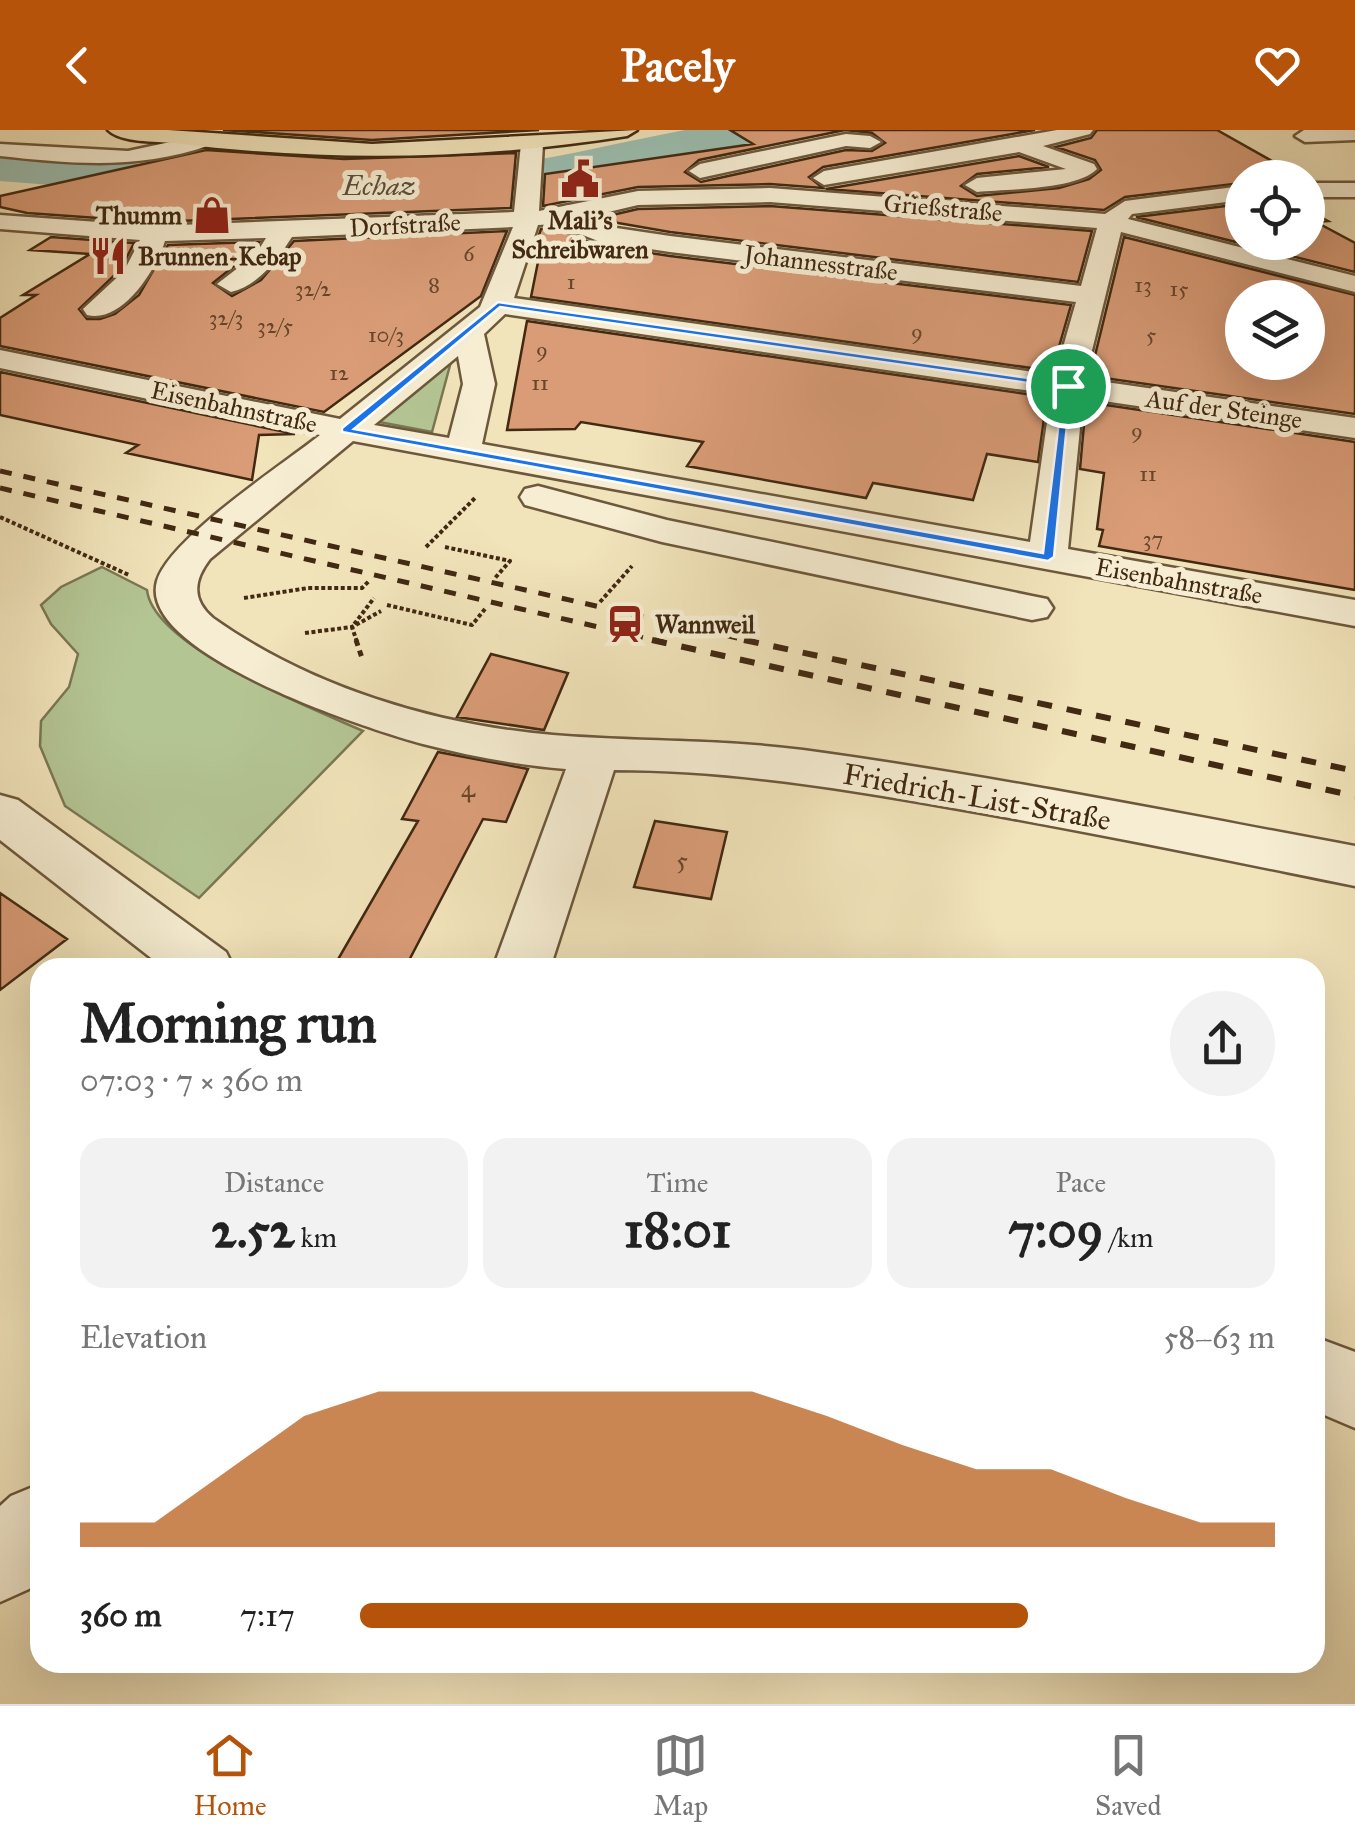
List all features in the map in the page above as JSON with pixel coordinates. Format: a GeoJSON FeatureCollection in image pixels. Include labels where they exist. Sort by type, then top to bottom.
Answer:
{"type":"FeatureCollection","features":[{"type":"Feature","properties":{"kind":"main road"},"geometry":{"type":"LineString","coordinates":[[118,130],[203,141],[388,150],[531,163],[590,133],[626,130]]}},
{"type":"Feature","properties":{"kind":"street"},"geometry":{"type":"LineString","coordinates":[[770,196],[803,181],[1021,145],[1084,130]]}},
{"type":"Feature","properties":{"kind":"street"},"geometry":{"type":"LineString","coordinates":[[1305,136],[1355,134]]}},
{"type":"Feature","properties":{"kind":"street"},"geometry":{"type":"LineString","coordinates":[[638,198],[649,180],[857,139],[920,162]]}},
{"type":"Feature","properties":{"kind":"street"},"geometry":{"type":"LineString","coordinates":[[0,150],[132,160],[172,153],[203,141]]}},
{"type":"Feature","properties":{"kind":"street"},"geometry":{"type":"LineString","coordinates":[[910,205],[951,188],[1074,175],[1086,170],[1021,145]]}},
{"type":"Feature","properties":{"kind":"street"},"geometry":{"type":"LineString","coordinates":[[762,160],[803,181]]}},
{"type":"Feature","properties":{"kind":"street"},"geometry":{"type":"LineString","coordinates":[[174,584],[182,566],[212,537],[469,332],[498,304],[525,219],[531,163]]}},
{"type":"Feature","properties":{"kind":"street"},"geometry":{"type":"LineString","coordinates":[[1325,190],[1355,190]]}},
{"type":"Feature","properties":{"kind":"street","name":"Grießstraße"},"geometry":{"type":"LineString","coordinates":[[525,219],[557,217],[638,198],[770,196],[910,205],[1111,222],[1355,284]]}},
{"type":"Feature","properties":{"kind":"street"},"geometry":{"type":"LineString","coordinates":[[1048,557],[1068,386],[1111,222],[1126,208],[1225,196]]}},
{"type":"Feature","properties":{"kind":"street"},"geometry":{"type":"LineString","coordinates":[[78,230],[105,210]]}},
{"type":"Feature","properties":{"kind":"street","name":"Johannesstraße"},"geometry":{"type":"LineString","coordinates":[[557,217],[598,234],[1089,295]]}},
{"type":"Feature","properties":{"kind":"street","name":"Dorfstraße"},"geometry":{"type":"LineString","coordinates":[[0,222],[154,234],[525,219]]}},
{"type":"Feature","properties":{"kind":"street"},"geometry":{"type":"LineString","coordinates":[[231,284],[265,260],[284,230]]}},
{"type":"Feature","properties":{"kind":"street"},"geometry":{"type":"LineString","coordinates":[[98,309],[121,292],[140,269],[154,234]]}},
{"type":"Feature","properties":{"kind":"street","name":"Auf der Steinge"},"geometry":{"type":"LineString","coordinates":[[498,304],[1355,428]]}},
{"type":"Feature","properties":{"kind":"street"},"geometry":{"type":"LineString","coordinates":[[469,332],[480,384],[463,452],[474,474],[662,531],[1032,608]]}},
{"type":"Feature","properties":{"kind":"street","name":"Eisenbahnstraße"},"geometry":{"type":"LineString","coordinates":[[0,359],[346,430],[1355,614]]}},
{"type":"Feature","properties":{"kind":"street","name":"Friedrich-List-Straße"},"geometry":{"type":"LineString","coordinates":[[174,584],[173,596],[179,606],[202,630],[269,670],[358,708],[481,741],[596,754],[672,754],[856,774],[1355,866]]}},
{"type":"Feature","properties":{"kind":"street"},"geometry":{"type":"LineString","coordinates":[[525,958],[596,754]]}},
{"type":"Feature","properties":{"kind":"street"},"geometry":{"type":"LineString","coordinates":[[11,836],[191,958]]}},
{"type":"Feature","properties":{"kind":"street"},"geometry":{"type":"LineString","coordinates":[[1325,1378],[1355,1390]]}},
{"type":"Feature","properties":{"kind":"street"},"geometry":{"type":"LineString","coordinates":[[0,1560],[30,1534]]}},
{"type":"Feature","properties":{"kind":"path"},"geometry":{"type":"LineString","coordinates":[[426,547],[490,481]]}},
{"type":"Feature","properties":{"kind":"path"},"geometry":{"type":"LineString","coordinates":[[0,517],[130,576],[174,584]]}},
{"type":"Feature","properties":{"kind":"path"},"geometry":{"type":"LineString","coordinates":[[445,547],[510,561],[495,578]]}},
{"type":"Feature","properties":{"kind":"path"},"geometry":{"type":"LineString","coordinates":[[234,600],[308,588],[362,588],[369,581]]}},
{"type":"Feature","properties":{"kind":"path"},"geometry":{"type":"LineString","coordinates":[[600,602],[612,588]]}},
{"type":"Feature","properties":{"kind":"path"},"geometry":{"type":"LineString","coordinates":[[374,598],[352,627],[381,611]]}},
{"type":"Feature","properties":{"kind":"path"},"geometry":{"type":"LineString","coordinates":[[387,606],[472,624],[485,609]]}},
{"type":"Feature","properties":{"kind":"green space"},"geometry":{"type":"Polygon","coordinates":[[[452,358],[432,432],[374,421],[452,358]]]}},
{"type":"Feature","properties":{"kind":"green space"},"geometry":{"type":"Polygon","coordinates":[[[102,567],[147,590],[156,612],[205,654],[275,692],[363,731],[199,898],[65,806],[40,746],[41,721],[69,687],[78,654],[51,624],[41,605],[61,587],[102,567]]]}},
{"type":"Feature","properties":{"kind":"building"},"geometry":{"type":"Polygon","coordinates":[[[223,130],[539,130],[372,140],[223,130]]]}},
{"type":"Feature","properties":{"kind":"building"},"geometry":{"type":"Polygon","coordinates":[[[730,130],[845,130],[1035,130],[823,167],[809,177],[823,188],[770,184],[638,187],[543,206],[545,174],[753,144],[730,130]],[[845,130],[699,160],[685,172],[701,182],[846,150],[872,151],[885,143],[872,133],[845,130]]]}},
{"type":"Feature","properties":{"kind":"building"},"geometry":{"type":"Polygon","coordinates":[[[1097,130],[1217,130],[1270,160],[1225,160],[1225,185],[1125,197],[1104,210],[826,189],[1019,156],[1049,167],[977,174],[961,186],[977,196],[1059,188],[1089,179],[1101,170],[1095,160],[1056,147],[1091,138],[1097,130]]]}},
{"type":"Feature","properties":{"kind":"building"},"geometry":{"type":"Polygon","coordinates":[[[206,150],[344,159],[516,153],[511,208],[154,222],[27,213],[0,207],[0,196],[206,150]]]}},
{"type":"Feature","properties":{"kind":"building"},"geometry":{"type":"Polygon","coordinates":[[[770,206],[1092,231],[1078,282],[670,232],[595,219],[638,209],[770,206]]]}},
{"type":"Feature","properties":{"kind":"building"},"geometry":{"type":"Polygon","coordinates":[[[1225,206],[1225,239],[1136,217],[1225,206]]]}},
{"type":"Feature","properties":{"kind":"building"},"geometry":{"type":"Polygon","coordinates":[[[1325,227],[1355,243],[1355,272],[1307,260],[1325,260],[1325,227]]]}},
{"type":"Feature","properties":{"kind":"building"},"geometry":{"type":"Polygon","coordinates":[[[554,228],[597,245],[670,256],[1071,305],[1052,371],[531,297],[540,252],[531,258],[541,229],[554,228]]]}},
{"type":"Feature","properties":{"kind":"building"},"geometry":{"type":"Polygon","coordinates":[[[507,231],[481,296],[324,412],[0,346],[0,318],[36,295],[23,295],[90,254],[30,250],[51,237],[134,243],[121,269],[79,309],[87,319],[100,319],[115,314],[139,295],[168,245],[259,242],[213,283],[232,296],[261,280],[294,241],[507,231]]]}},
{"type":"Feature","properties":{"kind":"building"},"geometry":{"type":"Polygon","coordinates":[[[1124,237],[1295,280],[1225,280],[1225,380],[1325,380],[1325,287],[1355,295],[1355,414],[1090,376],[1124,237]]]}},
{"type":"Feature","properties":{"kind":"building"},"geometry":{"type":"Polygon","coordinates":[[[527,321],[1047,397],[1038,462],[987,454],[973,500],[873,483],[866,498],[687,466],[703,442],[581,422],[575,429],[507,430],[527,321]]]}},
{"type":"Feature","properties":{"kind":"building"},"geometry":{"type":"Polygon","coordinates":[[[0,372],[295,434],[259,435],[252,480],[126,453],[138,445],[0,415],[0,372]]]}},
{"type":"Feature","properties":{"kind":"building"},"geometry":{"type":"Polygon","coordinates":[[[1086,402],[1355,442],[1355,590],[1099,546],[1103,530],[1097,529],[1104,473],[1080,469],[1086,402]]]}},
{"type":"Feature","properties":{"kind":"building"},"geometry":{"type":"Polygon","coordinates":[[[491,654],[568,673],[544,730],[457,717],[491,654]]]}},
{"type":"Feature","properties":{"kind":"building"},"geometry":{"type":"Polygon","coordinates":[[[438,752],[528,769],[506,822],[483,819],[410,958],[339,958],[418,821],[402,819],[438,752]]]}},
{"type":"Feature","properties":{"kind":"building"},"geometry":{"type":"Polygon","coordinates":[[[655,821],[727,832],[711,899],[634,887],[655,821]]]}},
{"type":"Feature","properties":{"kind":"building"},"geometry":{"type":"Polygon","coordinates":[[[0,893],[67,939],[42,958],[30,958],[30,967],[0,990],[0,893]]]}},
{"type":"Feature","properties":{"kind":"waterway","name":"Echaz"},"geometry":{"type":"LineString","coordinates":[[0,167],[141,178],[385,188],[472,183],[754,130]]}},
{"type":"Feature","properties":{"kind":"railway"},"geometry":{"type":"LineString","coordinates":[[0,471],[755,642]]}},
{"type":"Feature","properties":{"kind":"railway"},"geometry":{"type":"LineString","coordinates":[[0,488],[663,642]]}},
{"type":"Feature","properties":{"kind":"railway"},"geometry":{"type":"LineString","coordinates":[[652,640],[1355,796]]}},
{"type":"Feature","properties":{"kind":"railway"},"geometry":{"type":"LineString","coordinates":[[744,640],[1355,771]]}},
{"type":"Feature","properties":{"kind":"place","name":"Mali's Schreibwaren"},"geometry":{"type":"Point","coordinates":[580,179]}},
{"type":"Feature","properties":{"kind":"place","name":"Thumm"},"geometry":{"type":"Point","coordinates":[212,215]}},
{"type":"Feature","properties":{"kind":"place","name":"Brunnen-Kebap"},"geometry":{"type":"Point","coordinates":[108,256]}},
{"type":"Feature","properties":{"kind":"place","name":"Wannweil"},"geometry":{"type":"Point","coordinates":[625,624]}},
{"type":"Feature","properties":{"kind":"route"},"geometry":{"type":"LineString","coordinates":[[498,304],[1068,386],[1048,557],[346,430],[469,332],[498,304]]}}]}
